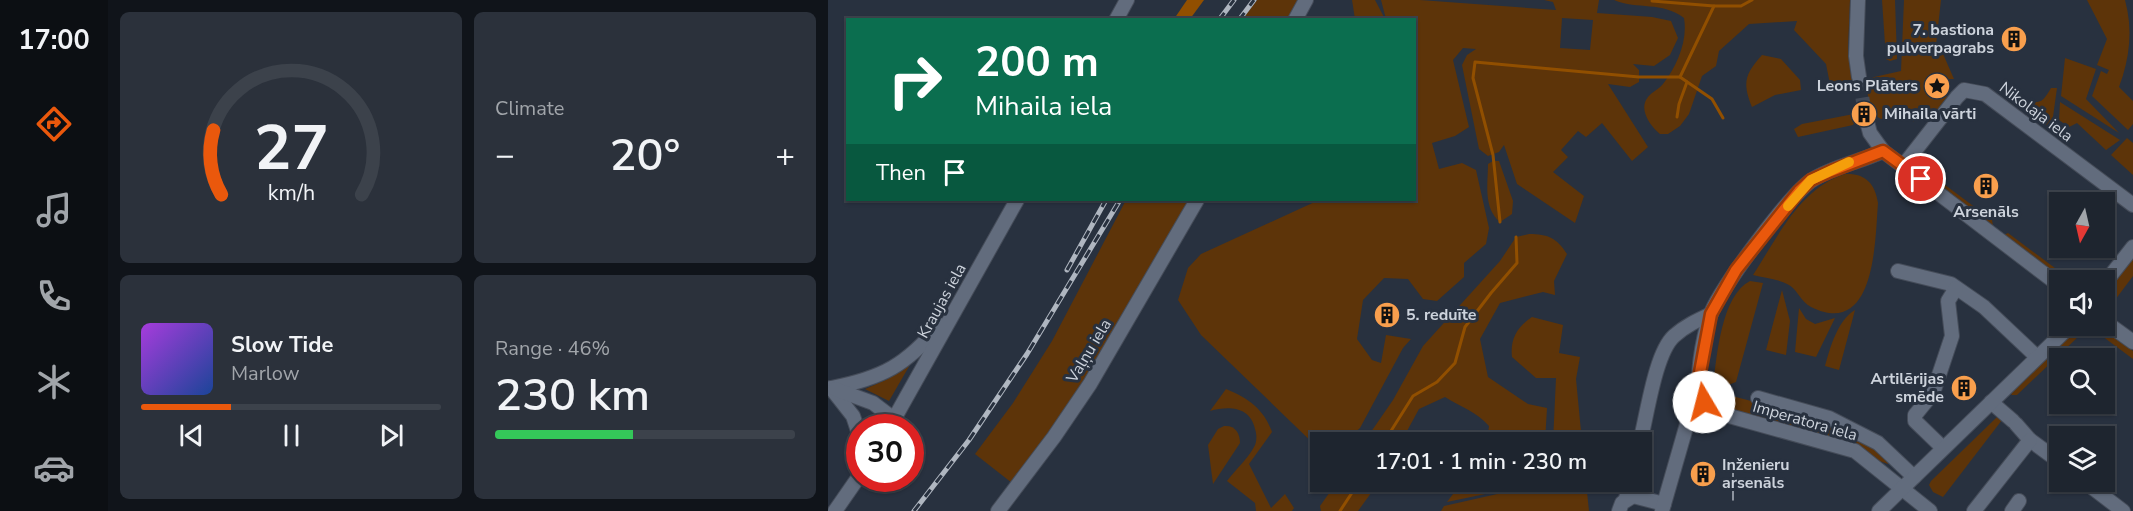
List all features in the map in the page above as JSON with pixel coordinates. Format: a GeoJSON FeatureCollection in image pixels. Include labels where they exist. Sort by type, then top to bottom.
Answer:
{"type":"FeatureCollection","features":[{"type":"Feature","properties":{"kind":"street"},"geometry":{"type":"LineString","coordinates":[[1117,18],[1127,0]]}},
{"type":"Feature","properties":{"kind":"street"},"geometry":{"type":"LineString","coordinates":[[1296,18],[1306,0]]}},
{"type":"Feature","properties":{"kind":"street"},"geometry":{"type":"LineString","coordinates":[[1858,0],[1856,56],[1859,77]]}},
{"type":"Feature","properties":{"kind":"street","name":"Nikolaja iela"},"geometry":{"type":"LineString","coordinates":[[1904,165],[1964,90],[1985,94],[2133,205]]}},
{"type":"Feature","properties":{"kind":"street"},"geometry":{"type":"LineString","coordinates":[[1865,114],[1870,133],[1883,151],[2049,277]]}},
{"type":"Feature","properties":{"kind":"street"},"geometry":{"type":"LineString","coordinates":[[1626,498],[1640,496],[1663,508],[1691,410],[1704,402],[1698,383],[1711,314],[1736,270],[1799,191],[1811,180],[1883,151]]}},
{"type":"Feature","properties":{"kind":"street","name":"Kraujas iela"},"geometry":{"type":"LineString","coordinates":[[897,414],[1016,201]]}},
{"type":"Feature","properties":{"kind":"street","name":"Vaļņu iela"},"geometry":{"type":"LineString","coordinates":[[999,511],[1090,384],[1196,201]]}},
{"type":"Feature","properties":{"kind":"street"},"geometry":{"type":"LineString","coordinates":[[2115,270],[2133,247]]}},
{"type":"Feature","properties":{"kind":"street"},"geometry":{"type":"LineString","coordinates":[[1898,271],[1956,288],[1984,307],[2037,357]]}},
{"type":"Feature","properties":{"kind":"street"},"geometry":{"type":"LineString","coordinates":[[1943,448],[1915,421],[1915,415],[1932,393],[1952,336],[1948,301],[1956,288]]}},
{"type":"Feature","properties":{"kind":"street"},"geometry":{"type":"LineString","coordinates":[[830,388],[872,379],[888,372],[921,347],[963,298]]}},
{"type":"Feature","properties":{"kind":"street"},"geometry":{"type":"LineString","coordinates":[[1643,432],[1662,357],[1672,337],[1691,323],[1711,314]]}},
{"type":"Feature","properties":{"kind":"street"},"geometry":{"type":"LineString","coordinates":[[2115,329],[2133,342]]}},
{"type":"Feature","properties":{"kind":"street"},"geometry":{"type":"LineString","coordinates":[[1879,511],[2059,336]]}},
{"type":"Feature","properties":{"kind":"street"},"geometry":{"type":"LineString","coordinates":[[830,388],[873,404],[883,414]]}},
{"type":"Feature","properties":{"kind":"street"},"geometry":{"type":"LineString","coordinates":[[830,388],[851,414]]}},
{"type":"Feature","properties":{"kind":"street"},"geometry":{"type":"LineString","coordinates":[[1758,398],[1828,418],[1878,443],[1914,477]]}},
{"type":"Feature","properties":{"kind":"street","name":"Imperatora iela"},"geometry":{"type":"LineString","coordinates":[[1704,402],[1722,414],[1855,451],[1930,511]]}},
{"type":"Feature","properties":{"kind":"street"},"geometry":{"type":"LineString","coordinates":[[1991,402],[2030,440],[2049,454]]}},
{"type":"Feature","properties":{"kind":"street"},"geometry":{"type":"LineString","coordinates":[[1974,511],[2030,440]]}},
{"type":"Feature","properties":{"kind":"street"},"geometry":{"type":"LineString","coordinates":[[835,511],[848,492]]}},
{"type":"Feature","properties":{"kind":"street"},"geometry":{"type":"LineString","coordinates":[[1619,511],[1628,492]]}},
{"type":"Feature","properties":{"kind":"street"},"geometry":{"type":"LineString","coordinates":[[2098,492],[2123,511]]}},
{"type":"Feature","properties":{"kind":"shaded area"},"geometry":{"type":"Polygon","coordinates":[[[1187,0],[1204,0],[1191,18],[1175,18],[1187,0]]]}},
{"type":"Feature","properties":{"kind":"shaded area"},"geometry":{"type":"Polygon","coordinates":[[[1257,0],[1299,0],[1290,18],[1244,18],[1257,0]]]}},
{"type":"Feature","properties":{"kind":"shaded area"},"geometry":{"type":"Polygon","coordinates":[[[1352,0],[1375,0],[1384,18],[1355,18],[1352,0]]]}},
{"type":"Feature","properties":{"kind":"shaded area"},"geometry":{"type":"Polygon","coordinates":[[[1381,0],[1420,0],[1556,10],[1553,2],[1544,0],[1599,0],[1597,13],[1652,17],[1671,21],[1678,38],[1670,55],[1654,66],[1633,64],[1639,70],[1639,82],[1630,87],[1608,84],[1648,147],[1632,161],[1602,123],[1586,137],[1578,131],[1561,150],[1568,157],[1553,172],[1584,196],[1575,223],[1517,184],[1504,145],[1499,152],[1488,156],[1479,149],[1462,65],[1467,55],[1476,49],[1463,48],[1453,60],[1469,127],[1455,136],[1432,143],[1439,169],[1462,163],[1476,170],[1489,228],[1486,244],[1464,263],[1464,277],[1437,301],[1423,299],[1408,279],[1384,278],[1363,300],[1357,339],[1372,360],[1381,363],[1386,335],[1411,339],[1403,348],[1356,432],[1310,432],[1310,440],[1201,335],[1178,300],[1188,268],[1201,254],[1317,201],[1416,201],[1416,18],[1386,18],[1381,0]],[[1562,18],[1560,48],[1590,50],[1593,20],[1562,18]]]}},
{"type":"Feature","properties":{"kind":"shaded area"},"geometry":{"type":"Polygon","coordinates":[[[1614,0],[1850,0],[1848,48],[1852,80],[1830,84],[1826,64],[1794,30],[1797,21],[1749,24],[1719,51],[1716,66],[1702,76],[1689,114],[1680,126],[1668,134],[1660,134],[1646,117],[1645,102],[1663,84],[1677,61],[1683,44],[1684,18],[1667,9],[1632,5],[1614,0]]]}},
{"type":"Feature","properties":{"kind":"shaded area"},"geometry":{"type":"Polygon","coordinates":[[[1882,0],[1895,0],[1897,59],[1890,61],[1886,59],[1882,0]]]}},
{"type":"Feature","properties":{"kind":"shaded area"},"geometry":{"type":"Polygon","coordinates":[[[1904,0],[1941,0],[1936,45],[1940,47],[1954,79],[1939,79],[1938,92],[1945,93],[1947,97],[1933,115],[1923,111],[1914,122],[1902,113],[1881,119],[1871,113],[1865,79],[1901,71],[1904,0]]]}},
{"type":"Feature","properties":{"kind":"shaded area"},"geometry":{"type":"Polygon","coordinates":[[[2087,0],[2125,0],[2130,33],[2126,65],[2119,87],[2133,101],[2133,124],[2128,130],[2092,96],[2101,71],[2107,74],[2109,70],[2097,65],[2107,39],[2087,0]]]}},
{"type":"Feature","properties":{"kind":"shaded area"},"geometry":{"type":"Polygon","coordinates":[[[1762,55],[1781,59],[1800,80],[1801,90],[1775,95],[1752,107],[1747,91],[1747,79],[1762,55]]]}},
{"type":"Feature","properties":{"kind":"shaded area"},"geometry":{"type":"Polygon","coordinates":[[[2065,58],[2096,69],[2086,99],[2119,133],[2061,96],[2065,58]]]}},
{"type":"Feature","properties":{"kind":"shaded area"},"geometry":{"type":"Polygon","coordinates":[[[2051,88],[2057,88],[2052,124],[2049,127],[2019,103],[2041,101],[2051,88]]]}},
{"type":"Feature","properties":{"kind":"shaded area"},"geometry":{"type":"Polygon","coordinates":[[[2060,102],[2120,140],[2106,150],[2077,123],[2069,127],[2059,120],[2060,102]]]}},
{"type":"Feature","properties":{"kind":"shaded area"},"geometry":{"type":"Polygon","coordinates":[[[1859,113],[1853,125],[1798,137],[1794,129],[1802,124],[1859,113]]]}},
{"type":"Feature","properties":{"kind":"shaded area"},"geometry":{"type":"Polygon","coordinates":[[[2127,138],[2133,143],[2133,175],[2111,155],[2127,138]]]}},
{"type":"Feature","properties":{"kind":"shaded area"},"geometry":{"type":"Polygon","coordinates":[[[1499,161],[1513,201],[1512,214],[1500,222],[1491,210],[1488,195],[1488,164],[1499,161]]]}},
{"type":"Feature","properties":{"kind":"shaded area"},"geometry":{"type":"Polygon","coordinates":[[[1921,167],[1992,220],[1993,226],[1920,169],[1921,167]]]}},
{"type":"Feature","properties":{"kind":"shaded area"},"geometry":{"type":"Polygon","coordinates":[[[1845,174],[1863,177],[1872,185],[1877,196],[1873,261],[1868,281],[1860,298],[1848,309],[1832,313],[1811,307],[1792,287],[1785,283],[1753,275],[1781,230],[1802,202],[1815,190],[1845,174]]]}},
{"type":"Feature","properties":{"kind":"shaded area"},"geometry":{"type":"Polygon","coordinates":[[[1125,201],[1191,201],[1084,380],[1012,483],[975,454],[1013,403],[1052,341],[1125,201]]]}},
{"type":"Feature","properties":{"kind":"shaded area"},"geometry":{"type":"Polygon","coordinates":[[[2008,233],[2058,270],[2051,270],[2004,235],[2008,233]]]}},
{"type":"Feature","properties":{"kind":"shaded area"},"geometry":{"type":"Polygon","coordinates":[[[1529,234],[1551,238],[1560,244],[1567,254],[1554,281],[1555,295],[1543,292],[1500,303],[1480,339],[1488,377],[1528,404],[1547,408],[1546,432],[1488,432],[1489,426],[1484,421],[1445,397],[1419,409],[1406,432],[1371,432],[1393,400],[1423,346],[1500,261],[1516,237],[1529,234]]]}},
{"type":"Feature","properties":{"kind":"shaded area"},"geometry":{"type":"Polygon","coordinates":[[[2133,257],[2133,276],[2115,300],[2115,281],[2133,257]]]}},
{"type":"Feature","properties":{"kind":"shaded area"},"geometry":{"type":"Polygon","coordinates":[[[1750,281],[1763,283],[1736,382],[1720,388],[1713,385],[1722,328],[1733,300],[1740,289],[1750,281]]]}},
{"type":"Feature","properties":{"kind":"shaded area"},"geometry":{"type":"Polygon","coordinates":[[[1782,290],[1790,321],[1786,355],[1766,350],[1782,290]]]}},
{"type":"Feature","properties":{"kind":"shaded area"},"geometry":{"type":"Polygon","coordinates":[[[1799,308],[1806,319],[1815,324],[1835,318],[1816,357],[1795,352],[1799,308]]]}},
{"type":"Feature","properties":{"kind":"shaded area"},"geometry":{"type":"Polygon","coordinates":[[[1855,310],[1839,370],[1825,366],[1839,327],[1855,310]]]}},
{"type":"Feature","properties":{"kind":"shaded area"},"geometry":{"type":"Polygon","coordinates":[[[1532,317],[1563,325],[1559,353],[1580,357],[1576,379],[1581,432],[1553,432],[1556,378],[1536,378],[1512,357],[1512,345],[1522,325],[1532,317]]]}},
{"type":"Feature","properties":{"kind":"shaded area"},"geometry":{"type":"Polygon","coordinates":[[[2067,336],[2079,336],[2066,348],[2055,348],[2067,336]]]}},
{"type":"Feature","properties":{"kind":"shaded area"},"geometry":{"type":"Polygon","coordinates":[[[2102,336],[2113,336],[2133,351],[2133,359],[2102,336]]]}},
{"type":"Feature","properties":{"kind":"shaded area"},"geometry":{"type":"Polygon","coordinates":[[[2049,354],[2049,365],[2017,395],[2010,393],[2049,354]]]}},
{"type":"Feature","properties":{"kind":"shaded area"},"geometry":{"type":"Polygon","coordinates":[[[911,363],[889,401],[865,389],[888,379],[911,363]]]}},
{"type":"Feature","properties":{"kind":"shaded area"},"geometry":{"type":"Polygon","coordinates":[[[1226,389],[1254,405],[1269,424],[1272,432],[1249,464],[1271,508],[1285,494],[1294,508],[1292,511],[1256,511],[1255,503],[1227,481],[1251,452],[1256,443],[1256,431],[1252,421],[1243,412],[1231,408],[1210,411],[1226,389]]]}},
{"type":"Feature","properties":{"kind":"shaded area"},"geometry":{"type":"Polygon","coordinates":[[[1732,396],[1828,421],[1888,456],[1888,464],[1877,460],[1854,445],[1731,409],[1724,405],[1724,401],[1732,396]]]}},
{"type":"Feature","properties":{"kind":"shaded area"},"geometry":{"type":"Polygon","coordinates":[[[1997,417],[2002,417],[2002,420],[1943,497],[1933,492],[1929,485],[1931,481],[1997,417]]]}},
{"type":"Feature","properties":{"kind":"shaded area"},"geometry":{"type":"Polygon","coordinates":[[[1224,426],[1236,430],[1240,443],[1213,484],[1208,445],[1218,429],[1224,426]]]}},
{"type":"Feature","properties":{"kind":"shaded area"},"geometry":{"type":"Polygon","coordinates":[[[1330,492],[1372,492],[1358,511],[1321,511],[1320,506],[1330,492]]]}},
{"type":"Feature","properties":{"kind":"shaded area"},"geometry":{"type":"Polygon","coordinates":[[[1454,492],[1495,492],[1447,502],[1454,492]]]}},
{"type":"Feature","properties":{"kind":"shaded area"},"geometry":{"type":"Polygon","coordinates":[[[1506,492],[1587,492],[1589,511],[1441,511],[1444,506],[1506,492]]]}},
{"type":"Feature","properties":{"kind":"waterway"},"geometry":{"type":"LineString","coordinates":[[1500,222],[1493,155],[1473,78],[1475,62],[1639,77],[1680,77],[1714,6],[1741,6],[1752,0]]}},
{"type":"Feature","properties":{"kind":"waterway"},"geometry":{"type":"LineString","coordinates":[[1652,1],[1714,6]]}},
{"type":"Feature","properties":{"kind":"waterway"},"geometry":{"type":"LineString","coordinates":[[1680,77],[1712,99],[1723,118]]}},
{"type":"Feature","properties":{"kind":"waterway"},"geometry":{"type":"LineString","coordinates":[[1677,117],[1687,82]]}},
{"type":"Feature","properties":{"kind":"waterway"},"geometry":{"type":"LineString","coordinates":[[1390,432],[1413,396],[1437,382],[1455,363],[1465,327],[1517,263],[1516,237]]}},
{"type":"Feature","properties":{"kind":"waterway"},"geometry":{"type":"LineString","coordinates":[[1340,511],[1352,492]]}},
{"type":"Feature","properties":{"kind":"tunnel"},"geometry":{"type":"LineString","coordinates":[[1859,77],[1865,114]]}},
{"type":"Feature","properties":{"kind":"tram line"},"geometry":{"type":"LineString","coordinates":[[1733,469],[1733,500]]}},
{"type":"Feature","properties":{"kind":"railway"},"geometry":{"type":"LineString","coordinates":[[1220,18],[1234,0]]}},
{"type":"Feature","properties":{"kind":"railway"},"geometry":{"type":"LineString","coordinates":[[1240,18],[1254,0]]}},
{"type":"Feature","properties":{"kind":"railway"},"geometry":{"type":"LineString","coordinates":[[1067,270],[1105,201]]}},
{"type":"Feature","properties":{"kind":"railway"},"geometry":{"type":"LineString","coordinates":[[914,511],[969,440],[1027,354],[1119,201]]}},
{"type":"Feature","properties":{"kind":"slow traffic"},"geometry":{"type":"LineString","coordinates":[[1788,206],[1811,180],[1849,162]]}},
{"type":"Feature","properties":{"kind":"place","name":"7. bastiona pulverpagrabs"},"geometry":{"type":"Point","coordinates":[2014,39]}},
{"type":"Feature","properties":{"kind":"place","name":"Leons Plāters"},"geometry":{"type":"Point","coordinates":[1937,86]}},
{"type":"Feature","properties":{"kind":"place","name":"Mihaila vārti"},"geometry":{"type":"Point","coordinates":[1864,114]}},
{"type":"Feature","properties":{"kind":"place","name":"Arsenāls"},"geometry":{"type":"Point","coordinates":[1986,186]}},
{"type":"Feature","properties":{"kind":"place","name":"5. reduīte"},"geometry":{"type":"Point","coordinates":[1387,315]}},
{"type":"Feature","properties":{"kind":"place","name":"Artilērijas smēde"},"geometry":{"type":"Point","coordinates":[1964,388]}},
{"type":"Feature","properties":{"kind":"place","name":"Inženieru arsenāls"},"geometry":{"type":"Point","coordinates":[1703,474]}},
{"type":"Feature","properties":{"kind":"route"},"geometry":{"type":"LineString","coordinates":[[1704,402],[1698,383],[1711,314],[1736,270],[1799,191],[1811,180],[1850,162],[1883,151],[1921,179]]}}]}
